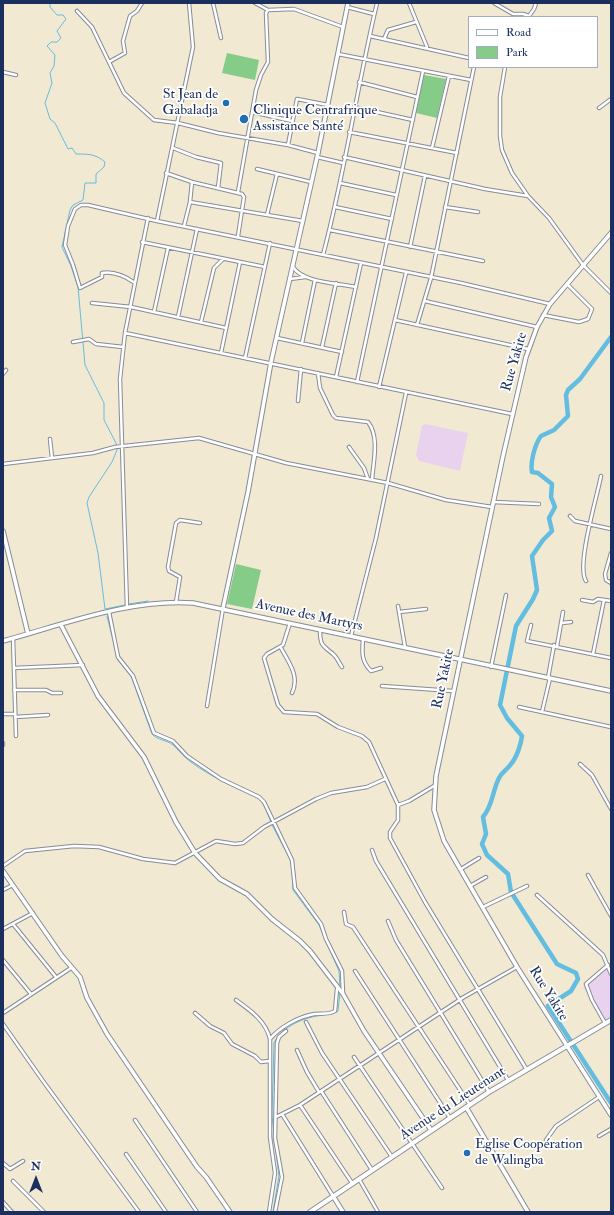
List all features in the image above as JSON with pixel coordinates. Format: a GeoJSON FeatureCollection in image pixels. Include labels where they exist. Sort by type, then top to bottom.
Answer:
{"type":"FeatureCollection","features":[{"type":"Feature","properties":{"kind":"main road","name":"Avenue du Lieutenant"},"geometry":{"type":"LineString","coordinates":[[310,1212],[412,1142],[489,1092],[611,1020]]}},
{"type":"Feature","properties":{"kind":"street"},"geometry":{"type":"LineString","coordinates":[[109,62],[125,53],[123,41],[130,16],[137,11],[142,3]]}},
{"type":"Feature","properties":{"kind":"street"},"geometry":{"type":"LineString","coordinates":[[157,221],[193,45],[189,3]]}},
{"type":"Feature","properties":{"kind":"street"},"geometry":{"type":"LineString","coordinates":[[213,3],[221,38]]}},
{"type":"Feature","properties":{"kind":"street"},"geometry":{"type":"LineString","coordinates":[[255,3],[268,10],[294,9],[343,27]]}},
{"type":"Feature","properties":{"kind":"street"},"geometry":{"type":"LineString","coordinates":[[323,255],[335,207],[354,106],[377,3]]}},
{"type":"Feature","properties":{"kind":"street"},"geometry":{"type":"LineString","coordinates":[[409,3],[427,48]]}},
{"type":"Feature","properties":{"kind":"street"},"geometry":{"type":"LineString","coordinates":[[494,3],[513,14],[523,14],[526,16]]}},
{"type":"Feature","properties":{"kind":"street"},"geometry":{"type":"LineString","coordinates":[[529,16],[536,3]]}},
{"type":"Feature","properties":{"kind":"street"},"geometry":{"type":"LineString","coordinates":[[207,706],[223,608],[255,454],[272,362],[328,105],[347,5],[374,14]]}},
{"type":"Feature","properties":{"kind":"street"},"geometry":{"type":"LineString","coordinates":[[238,192],[252,112],[261,75],[268,62],[266,13],[268,10]]}},
{"type":"Feature","properties":{"kind":"street"},"geometry":{"type":"LineString","coordinates":[[77,11],[91,26],[124,94],[154,120],[178,123],[216,133],[288,145],[344,163]]}},
{"type":"Feature","properties":{"kind":"street"},"geometry":{"type":"LineString","coordinates":[[384,39],[388,30],[416,22]]}},
{"type":"Feature","properties":{"kind":"street"},"geometry":{"type":"LineString","coordinates":[[370,36],[468,58]]}},
{"type":"Feature","properties":{"kind":"street"},"geometry":{"type":"LineString","coordinates":[[338,54],[471,80]]}},
{"type":"Feature","properties":{"kind":"street"},"geometry":{"type":"LineString","coordinates":[[417,325],[431,278],[435,252],[474,68]]}},
{"type":"Feature","properties":{"kind":"street"},"geometry":{"type":"LineString","coordinates":[[505,68],[500,97],[502,150],[512,173],[528,196],[549,218],[583,265],[611,293]]}},
{"type":"Feature","properties":{"kind":"street"},"geometry":{"type":"LineString","coordinates":[[357,382],[423,71]]}},
{"type":"Feature","properties":{"kind":"street"},"geometry":{"type":"LineString","coordinates":[[3,72],[16,75]]}},
{"type":"Feature","properties":{"kind":"street"},"geometry":{"type":"LineString","coordinates":[[432,148],[449,76]]}},
{"type":"Feature","properties":{"kind":"street"},"geometry":{"type":"LineString","coordinates":[[359,82],[417,97]]}},
{"type":"Feature","properties":{"kind":"street"},"geometry":{"type":"LineString","coordinates":[[288,145],[297,99],[328,105]]}},
{"type":"Feature","properties":{"kind":"street"},"geometry":{"type":"LineString","coordinates":[[599,108],[611,99]]}},
{"type":"Feature","properties":{"kind":"street"},"geometry":{"type":"LineString","coordinates":[[354,106],[413,120]]}},
{"type":"Feature","properties":{"kind":"street"},"geometry":{"type":"LineString","coordinates":[[252,112],[292,121]]}},
{"type":"Feature","properties":{"kind":"street"},"geometry":{"type":"LineString","coordinates":[[349,132],[457,153]]}},
{"type":"Feature","properties":{"kind":"street"},"geometry":{"type":"LineString","coordinates":[[173,148],[196,158],[221,163],[218,188]]}},
{"type":"Feature","properties":{"kind":"street"},"geometry":{"type":"LineString","coordinates":[[344,157],[425,176],[528,196]]}},
{"type":"Feature","properties":{"kind":"street"},"geometry":{"type":"LineString","coordinates":[[257,169],[311,182]]}},
{"type":"Feature","properties":{"kind":"street"},"geometry":{"type":"LineString","coordinates":[[166,173],[192,182],[238,192],[244,197],[238,236]]}},
{"type":"Feature","properties":{"kind":"street"},"geometry":{"type":"LineString","coordinates":[[267,215],[277,174]]}},
{"type":"Feature","properties":{"kind":"street"},"geometry":{"type":"LineString","coordinates":[[410,247],[425,176]]}},
{"type":"Feature","properties":{"kind":"street"},"geometry":{"type":"LineString","coordinates":[[184,226],[190,202],[192,182]]}},
{"type":"Feature","properties":{"kind":"street"},"geometry":{"type":"LineString","coordinates":[[340,183],[396,195]]}},
{"type":"Feature","properties":{"kind":"street"},"geometry":{"type":"LineString","coordinates":[[190,202],[303,221]]}},
{"type":"Feature","properties":{"kind":"street"},"geometry":{"type":"LineString","coordinates":[[135,283],[122,274],[106,272],[102,273],[102,277],[99,280],[80,288],[73,265],[65,247],[68,226],[74,210],[83,204],[550,304]]}},
{"type":"Feature","properties":{"kind":"street"},"geometry":{"type":"LineString","coordinates":[[335,207],[392,218]]}},
{"type":"Feature","properties":{"kind":"street"},"geometry":{"type":"LineString","coordinates":[[445,207],[478,212]]}},
{"type":"Feature","properties":{"kind":"street"},"geometry":{"type":"LineString","coordinates":[[127,608],[120,446],[120,380],[125,333],[148,218]]}},
{"type":"Feature","properties":{"kind":"street"},"geometry":{"type":"LineString","coordinates":[[178,317],[197,229]]}},
{"type":"Feature","properties":{"kind":"street"},"geometry":{"type":"LineString","coordinates":[[330,230],[484,261]]}},
{"type":"Feature","properties":{"kind":"street","name":"Rue Yakite"},"geometry":{"type":"LineString","coordinates":[[611,233],[550,304],[537,327],[528,349],[512,414],[459,660],[434,786],[434,810],[440,831],[517,967],[569,1044],[611,1114]]}},
{"type":"Feature","properties":{"kind":"street"},"geometry":{"type":"LineString","coordinates":[[142,242],[265,267]]}},
{"type":"Feature","properties":{"kind":"street"},"geometry":{"type":"LineString","coordinates":[[245,358],[270,243]]}},
{"type":"Feature","properties":{"kind":"street"},"geometry":{"type":"LineString","coordinates":[[154,312],[168,248]]}},
{"type":"Feature","properties":{"kind":"street"},"geometry":{"type":"LineString","coordinates":[[201,322],[214,270],[223,259]]}},
{"type":"Feature","properties":{"kind":"street"},"geometry":{"type":"LineString","coordinates":[[221,352],[240,262]]}},
{"type":"Feature","properties":{"kind":"street"},"geometry":{"type":"LineString","coordinates":[[336,377],[362,264]]}},
{"type":"Feature","properties":{"kind":"street"},"geometry":{"type":"LineString","coordinates":[[293,267],[297,273],[315,280],[336,282],[356,287]]}},
{"type":"Feature","properties":{"kind":"street"},"geometry":{"type":"LineString","coordinates":[[380,387],[406,273]]}},
{"type":"Feature","properties":{"kind":"street"},"geometry":{"type":"LineString","coordinates":[[290,279],[306,277]]}},
{"type":"Feature","properties":{"kind":"street"},"geometry":{"type":"LineString","coordinates":[[302,343],[315,280]]}},
{"type":"Feature","properties":{"kind":"street"},"geometry":{"type":"LineString","coordinates":[[322,347],[336,282]]}},
{"type":"Feature","properties":{"kind":"street"},"geometry":{"type":"LineString","coordinates":[[543,315],[579,322],[588,319],[592,309],[567,284]]}},
{"type":"Feature","properties":{"kind":"street"},"geometry":{"type":"LineString","coordinates":[[425,301],[537,327]]}},
{"type":"Feature","properties":{"kind":"street"},"geometry":{"type":"LineString","coordinates":[[92,303],[131,307],[226,328]]}},
{"type":"Feature","properties":{"kind":"street"},"geometry":{"type":"LineString","coordinates":[[395,320],[528,349]]}},
{"type":"Feature","properties":{"kind":"street"},"geometry":{"type":"LineString","coordinates":[[125,333],[245,358],[272,362],[406,393],[512,414]]}},
{"type":"Feature","properties":{"kind":"street"},"geometry":{"type":"LineString","coordinates":[[277,338],[342,352]]}},
{"type":"Feature","properties":{"kind":"street"},"geometry":{"type":"LineString","coordinates":[[73,342],[89,339],[96,344],[123,347]]}},
{"type":"Feature","properties":{"kind":"street"},"geometry":{"type":"LineString","coordinates":[[298,401],[301,369]]}},
{"type":"Feature","properties":{"kind":"street"},"geometry":{"type":"LineString","coordinates":[[3,374],[6,370]]}},
{"type":"Feature","properties":{"kind":"street"},"geometry":{"type":"LineString","coordinates":[[318,373],[320,388],[333,416],[347,420],[368,422],[371,426],[374,445],[370,480]]}},
{"type":"Feature","properties":{"kind":"street"},"geometry":{"type":"LineString","coordinates":[[351,636],[376,538],[406,393]]}},
{"type":"Feature","properties":{"kind":"street"},"geometry":{"type":"LineString","coordinates":[[3,464],[93,453],[120,446],[199,438],[295,465],[388,483],[446,500],[492,507]]}},
{"type":"Feature","properties":{"kind":"street"},"geometry":{"type":"LineString","coordinates":[[50,439],[52,458]]}},
{"type":"Feature","properties":{"kind":"street"},"geometry":{"type":"LineString","coordinates":[[349,447],[364,468],[370,480]]}},
{"type":"Feature","properties":{"kind":"street"},"geometry":{"type":"LineString","coordinates":[[586,581],[582,572],[585,543],[601,476]]}},
{"type":"Feature","properties":{"kind":"street"},"geometry":{"type":"LineString","coordinates":[[493,502],[539,504]]}},
{"type":"Feature","properties":{"kind":"street"},"geometry":{"type":"LineString","coordinates":[[570,516],[575,521],[611,529]]}},
{"type":"Feature","properties":{"kind":"street"},"geometry":{"type":"LineString","coordinates":[[176,602],[180,577],[169,572],[168,567],[176,523],[180,520],[200,523]]}},
{"type":"Feature","properties":{"kind":"street"},"geometry":{"type":"LineString","coordinates":[[3,531],[28,634]]}},
{"type":"Feature","properties":{"kind":"street"},"geometry":{"type":"LineString","coordinates":[[611,553],[605,574],[606,580],[611,583]]}},
{"type":"Feature","properties":{"kind":"street"},"geometry":{"type":"LineString","coordinates":[[491,667],[506,595]]}},
{"type":"Feature","properties":{"kind":"street"},"geometry":{"type":"LineString","coordinates":[[582,600],[593,602],[598,599],[611,601]]}},
{"type":"Feature","properties":{"kind":"street"},"geometry":{"type":"LineString","coordinates":[[593,654],[604,600]]}},
{"type":"Feature","properties":{"kind":"street","name":"Avenue des Martyrs"},"geometry":{"type":"LineString","coordinates":[[3,640],[127,608],[154,603],[176,602],[223,608],[504,670],[611,691]]}},
{"type":"Feature","properties":{"kind":"street"},"geometry":{"type":"LineString","coordinates":[[398,606],[405,648]]}},
{"type":"Feature","properties":{"kind":"street"},"geometry":{"type":"LineString","coordinates":[[399,612],[426,609]]}},
{"type":"Feature","properties":{"kind":"street"},"geometry":{"type":"LineString","coordinates":[[109,612],[118,657],[133,676],[154,733],[173,741],[187,756],[221,779],[259,797],[264,802],[272,823],[292,860],[295,888],[319,920],[342,971],[343,994]]}},
{"type":"Feature","properties":{"kind":"street"},"geometry":{"type":"LineString","coordinates":[[542,712],[563,612]]}},
{"type":"Feature","properties":{"kind":"street"},"geometry":{"type":"LineString","coordinates":[[561,624],[571,622]]}},
{"type":"Feature","properties":{"kind":"street"},"geometry":{"type":"LineString","coordinates":[[290,623],[286,642],[281,648],[267,654],[264,658],[271,685],[281,710],[288,713],[317,714],[338,726],[365,737],[398,805],[398,820],[390,832],[390,838],[477,989],[527,1070]]}},
{"type":"Feature","properties":{"kind":"street"},"geometry":{"type":"LineString","coordinates":[[61,625],[99,699],[144,757],[172,816],[194,853],[220,878],[246,893],[272,919],[300,941],[343,994],[379,1053],[431,1130]]}},
{"type":"Feature","properties":{"kind":"street"},"geometry":{"type":"LineString","coordinates":[[531,625],[527,641],[611,658]]}},
{"type":"Feature","properties":{"kind":"street"},"geometry":{"type":"LineString","coordinates":[[320,630],[320,641],[323,647],[334,655],[342,667]]}},
{"type":"Feature","properties":{"kind":"street"},"geometry":{"type":"LineString","coordinates":[[13,638],[16,736]]}},
{"type":"Feature","properties":{"kind":"street"},"geometry":{"type":"LineString","coordinates":[[363,638],[362,657],[365,664],[371,671],[381,668]]}},
{"type":"Feature","properties":{"kind":"street"},"geometry":{"type":"LineString","coordinates":[[281,648],[296,676],[296,685],[292,693]]}},
{"type":"Feature","properties":{"kind":"street"},"geometry":{"type":"LineString","coordinates":[[14,668],[82,665]]}},
{"type":"Feature","properties":{"kind":"street"},"geometry":{"type":"LineString","coordinates":[[382,686],[453,691]]}},
{"type":"Feature","properties":{"kind":"street"},"geometry":{"type":"LineString","coordinates":[[14,690],[46,690],[53,694],[61,693]]}},
{"type":"Feature","properties":{"kind":"street"},"geometry":{"type":"LineString","coordinates":[[519,707],[611,728]]}},
{"type":"Feature","properties":{"kind":"street"},"geometry":{"type":"LineString","coordinates":[[3,714],[48,715]]}},
{"type":"Feature","properties":{"kind":"street"},"geometry":{"type":"LineString","coordinates":[[580,764],[592,775],[611,809]]}},
{"type":"Feature","properties":{"kind":"street"},"geometry":{"type":"LineString","coordinates":[[3,866],[25,852],[74,846],[99,847],[143,859],[171,863],[218,841],[235,844],[242,843],[272,823],[316,799],[331,793],[366,787],[385,778]]}},
{"type":"Feature","properties":{"kind":"street"},"geometry":{"type":"LineString","coordinates":[[398,805],[409,801],[434,786]]}},
{"type":"Feature","properties":{"kind":"street"},"geometry":{"type":"LineString","coordinates":[[372,850],[376,861],[508,1080]]}},
{"type":"Feature","properties":{"kind":"street"},"geometry":{"type":"LineString","coordinates":[[461,869],[480,858]]}},
{"type":"Feature","properties":{"kind":"street"},"geometry":{"type":"LineString","coordinates":[[3,871],[71,968],[80,977],[87,998],[108,1036],[197,1167],[206,1177],[230,1212]]}},
{"type":"Feature","properties":{"kind":"street"},"geometry":{"type":"LineString","coordinates":[[588,875],[611,916]]}},
{"type":"Feature","properties":{"kind":"street"},"geometry":{"type":"LineString","coordinates":[[470,886],[486,877]]}},
{"type":"Feature","properties":{"kind":"street"},"geometry":{"type":"LineString","coordinates":[[3,890],[12,884]]}},
{"type":"Feature","properties":{"kind":"street"},"geometry":{"type":"LineString","coordinates":[[483,907],[527,886]]}},
{"type":"Feature","properties":{"kind":"street"},"geometry":{"type":"LineString","coordinates":[[537,895],[603,955],[611,974]]}},
{"type":"Feature","properties":{"kind":"street"},"geometry":{"type":"LineString","coordinates":[[344,912],[346,924],[353,927],[468,1106],[528,1212]]}},
{"type":"Feature","properties":{"kind":"street"},"geometry":{"type":"LineString","coordinates":[[3,929],[33,914]]}},
{"type":"Feature","properties":{"kind":"street"},"geometry":{"type":"LineString","coordinates":[[388,921],[396,940],[489,1092]]}},
{"type":"Feature","properties":{"kind":"street"},"geometry":{"type":"LineString","coordinates":[[13,924],[56,977]]}},
{"type":"Feature","properties":{"kind":"street"},"geometry":{"type":"LineString","coordinates":[[3,960],[31,994]]}},
{"type":"Feature","properties":{"kind":"street"},"geometry":{"type":"LineString","coordinates":[[606,1023],[592,1000],[586,984],[608,965]]}},
{"type":"Feature","properties":{"kind":"street"},"geometry":{"type":"LineString","coordinates":[[276,1118],[300,1105],[459,1000],[517,967]]}},
{"type":"Feature","properties":{"kind":"street"},"geometry":{"type":"LineString","coordinates":[[4,1011],[71,968]]}},
{"type":"Feature","properties":{"kind":"street"},"geometry":{"type":"LineString","coordinates":[[355,971],[450,1118]]}},
{"type":"Feature","properties":{"kind":"street"},"geometry":{"type":"LineString","coordinates":[[270,1039],[278,1030],[303,1018],[336,1011],[338,989]]}},
{"type":"Feature","properties":{"kind":"street"},"geometry":{"type":"LineString","coordinates":[[236,1000],[251,1011],[262,1023],[266,1028],[270,1039],[270,1137],[275,1173],[269,1212]]}},
{"type":"Feature","properties":{"kind":"street"},"geometry":{"type":"LineString","coordinates":[[195,1013],[210,1026],[224,1033],[233,1044],[255,1056],[261,1062],[269,1061]]}},
{"type":"Feature","properties":{"kind":"street"},"geometry":{"type":"LineString","coordinates":[[306,1022],[322,1053],[392,1156]]}},
{"type":"Feature","properties":{"kind":"street"},"geometry":{"type":"LineString","coordinates":[[3,1024],[139,1212]]}},
{"type":"Feature","properties":{"kind":"street"},"geometry":{"type":"LineString","coordinates":[[275,1212],[282,1177],[275,1138],[277,1043],[279,1037],[286,1031]]}},
{"type":"Feature","properties":{"kind":"street"},"geometry":{"type":"LineString","coordinates":[[297,1050],[307,1072],[372,1170]]}},
{"type":"Feature","properties":{"kind":"street"},"geometry":{"type":"LineString","coordinates":[[354,1057],[442,1188]]}},
{"type":"Feature","properties":{"kind":"street"},"geometry":{"type":"LineString","coordinates":[[546,1140],[556,1126],[600,1096]]}},
{"type":"Feature","properties":{"kind":"street"},"geometry":{"type":"LineString","coordinates":[[300,1105],[352,1183]]}},
{"type":"Feature","properties":{"kind":"street"},"geometry":{"type":"LineString","coordinates":[[282,1114],[343,1212]]}},
{"type":"Feature","properties":{"kind":"street"},"geometry":{"type":"LineString","coordinates":[[135,1120],[197,1212]]}},
{"type":"Feature","properties":{"kind":"street"},"geometry":{"type":"LineString","coordinates":[[599,1136],[611,1129]]}},
{"type":"Feature","properties":{"kind":"street"},"geometry":{"type":"LineString","coordinates":[[126,1154],[166,1212]]}},
{"type":"Feature","properties":{"kind":"street"},"geometry":{"type":"LineString","coordinates":[[3,1164],[11,1169],[23,1161]]}},
{"type":"Feature","properties":{"kind":"street"},"geometry":{"type":"LineString","coordinates":[[358,1179],[378,1212]]}},
{"type":"Feature","properties":{"kind":"street"},"geometry":{"type":"LineString","coordinates":[[13,1180],[44,1212]]}},
{"type":"Feature","properties":{"kind":"street"},"geometry":{"type":"LineString","coordinates":[[3,1202],[12,1212]]}},
{"type":"Feature","properties":{"kind":"shaded area"},"geometry":{"type":"Polygon","coordinates":[[[425,424],[468,433],[460,471],[419,461],[416,455],[422,426],[425,424]]]}},
{"type":"Feature","properties":{"kind":"shaded area"},"geometry":{"type":"Polygon","coordinates":[[[606,967],[611,976],[611,1016],[604,1021],[583,987],[606,967]]]}},
{"type":"Feature","properties":{"kind":"green space"},"geometry":{"type":"Polygon","coordinates":[[[227,53],[259,60],[255,80],[222,73],[227,53]]]}},
{"type":"Feature","properties":{"kind":"green space"},"geometry":{"type":"Polygon","coordinates":[[[424,75],[446,79],[437,118],[416,113],[424,75]]]}},
{"type":"Feature","properties":{"kind":"green space"},"geometry":{"type":"Polygon","coordinates":[[[236,564],[261,570],[252,609],[227,604],[236,564]]]}},
{"type":"Feature","properties":{"kind":"waterway"},"geometry":{"type":"LineString","coordinates":[[50,3],[50,7],[57,15],[63,15],[66,19],[57,31],[61,38],[57,42],[51,42],[47,46],[55,55],[54,66],[50,73],[52,83],[45,103],[50,119],[55,123],[68,149],[72,148],[76,154],[88,154],[95,156],[105,162],[104,167],[96,174],[96,183],[85,183],[83,200],[73,205],[70,210],[62,247],[71,266],[78,287],[85,365],[104,403],[104,420],[116,443],[117,450],[112,462],[89,497],[87,503],[98,553],[105,609],[125,605]]}},
{"type":"Feature","properties":{"kind":"waterway"},"geometry":{"type":"LineString","coordinates":[[611,337],[580,379],[568,390],[566,395],[568,416],[554,430],[541,436],[534,453],[532,472],[538,473],[552,484],[551,497],[555,507],[549,518],[552,531],[543,540],[532,556],[537,590],[516,626],[500,705],[507,718],[522,736],[521,743],[513,761],[499,778],[489,808],[483,817],[486,834],[482,844],[487,855],[508,874],[511,892],[557,964],[576,973],[578,979],[571,991],[548,1006],[611,1103]]}},
{"type":"Feature","properties":{"kind":"waterway"},"geometry":{"type":"LineString","coordinates":[[129,604],[148,601]]}},
{"type":"Feature","properties":{"kind":"waterway"},"geometry":{"type":"LineString","coordinates":[[107,616],[118,660],[131,676],[152,734],[157,738],[173,745],[192,763],[207,773],[246,792]]}},
{"type":"Feature","properties":{"kind":"waterway"},"geometry":{"type":"LineString","coordinates":[[265,807],[272,825],[291,861]]}},
{"type":"Feature","properties":{"kind":"waterway"},"geometry":{"type":"LineString","coordinates":[[292,870],[293,890],[319,925],[339,971],[340,988]]}},
{"type":"Feature","properties":{"kind":"waterway"},"geometry":{"type":"LineString","coordinates":[[332,1014],[338,1011],[340,993]]}},
{"type":"Feature","properties":{"kind":"waterway"},"geometry":{"type":"LineString","coordinates":[[273,1212],[279,1176],[272,1116],[274,1043],[282,1032],[288,1027],[302,1020],[323,1015]]}},
{"type":"Feature","properties":{"kind":"place","name":"St Jean de Gabaladja"},"geometry":{"type":"Point","coordinates":[226,103]}},
{"type":"Feature","properties":{"kind":"place","name":"Clinique Centrafrique Assistance Santé"},"geometry":{"type":"Point","coordinates":[244,119]}},
{"type":"Feature","properties":{"kind":"place","name":"Eglise Coopération de Walingba"},"geometry":{"type":"Point","coordinates":[467,1153]}}]}
